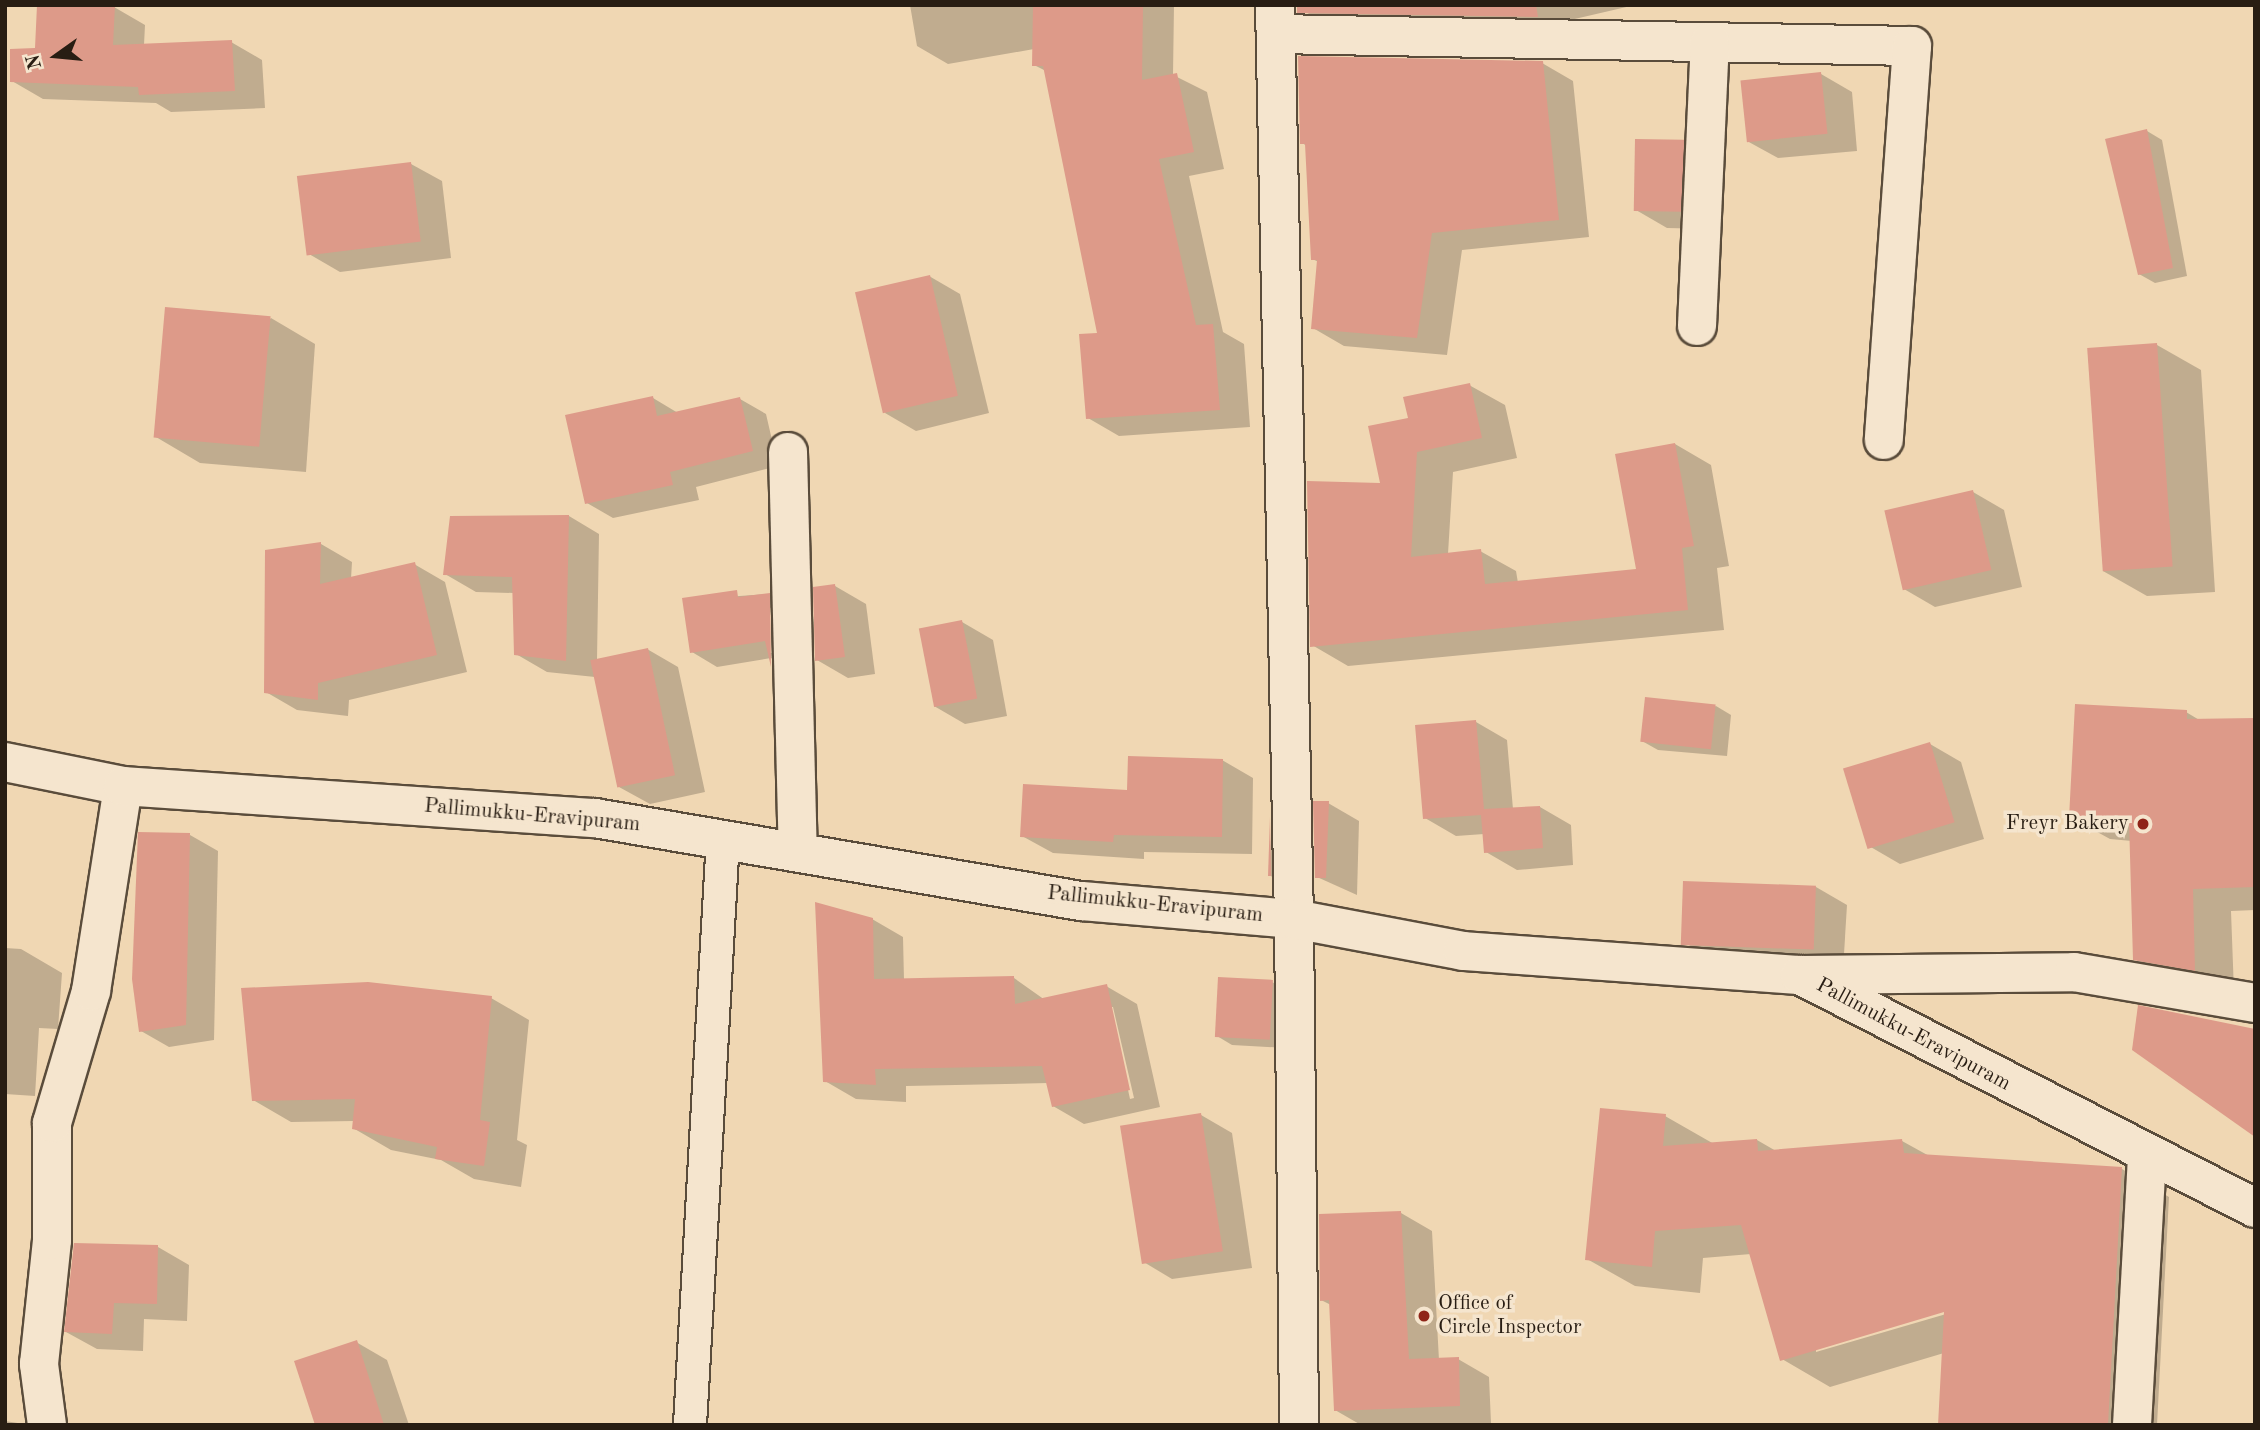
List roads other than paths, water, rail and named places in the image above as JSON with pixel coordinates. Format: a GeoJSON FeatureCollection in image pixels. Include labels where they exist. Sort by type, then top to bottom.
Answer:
{"type":"FeatureCollection","features":[{"type":"Feature","properties":{"kind":"street"},"geometry":{"type":"LineString","coordinates":[[1299,1425],[1294,919],[1276,20],[1710,42],[1912,46],[1884,440]]}},
{"type":"Feature","properties":{"kind":"street"},"geometry":{"type":"LineString","coordinates":[[1697,326],[1710,42]]}},
{"type":"Feature","properties":{"kind":"street"},"geometry":{"type":"LineString","coordinates":[[788,452],[798,852]]}},
{"type":"Feature","properties":{"kind":"street","name":"Pallimukku-Eravipuram"},"geometry":{"type":"LineString","coordinates":[[5,762],[123,786],[595,818],[1082,901],[1294,919],[1463,951],[1800,975],[2255,1208]]}},
{"type":"Feature","properties":{"kind":"street"},"geometry":{"type":"LineString","coordinates":[[47,1425],[39,1364],[52,1240],[52,1123],[91,990],[123,786]]}},
{"type":"Feature","properties":{"kind":"street"},"geometry":{"type":"LineString","coordinates":[[1800,975],[2074,972],[2255,1003]]}},
{"type":"Feature","properties":{"kind":"street"},"geometry":{"type":"LineString","coordinates":[[2132,1425],[2147,1154]]}},
{"type":"Feature","properties":{"kind":"lane"},"geometry":{"type":"LineString","coordinates":[[690,1425],[723,839]]}},
{"type":"Feature","properties":{"kind":"place","name":"Freyr Bakery"},"geometry":{"type":"Point","coordinates":[2143,824]}},
{"type":"Feature","properties":{"kind":"place","name":"Office of Circle Inspector"},"geometry":{"type":"Point","coordinates":[1424,1316]}}]}
